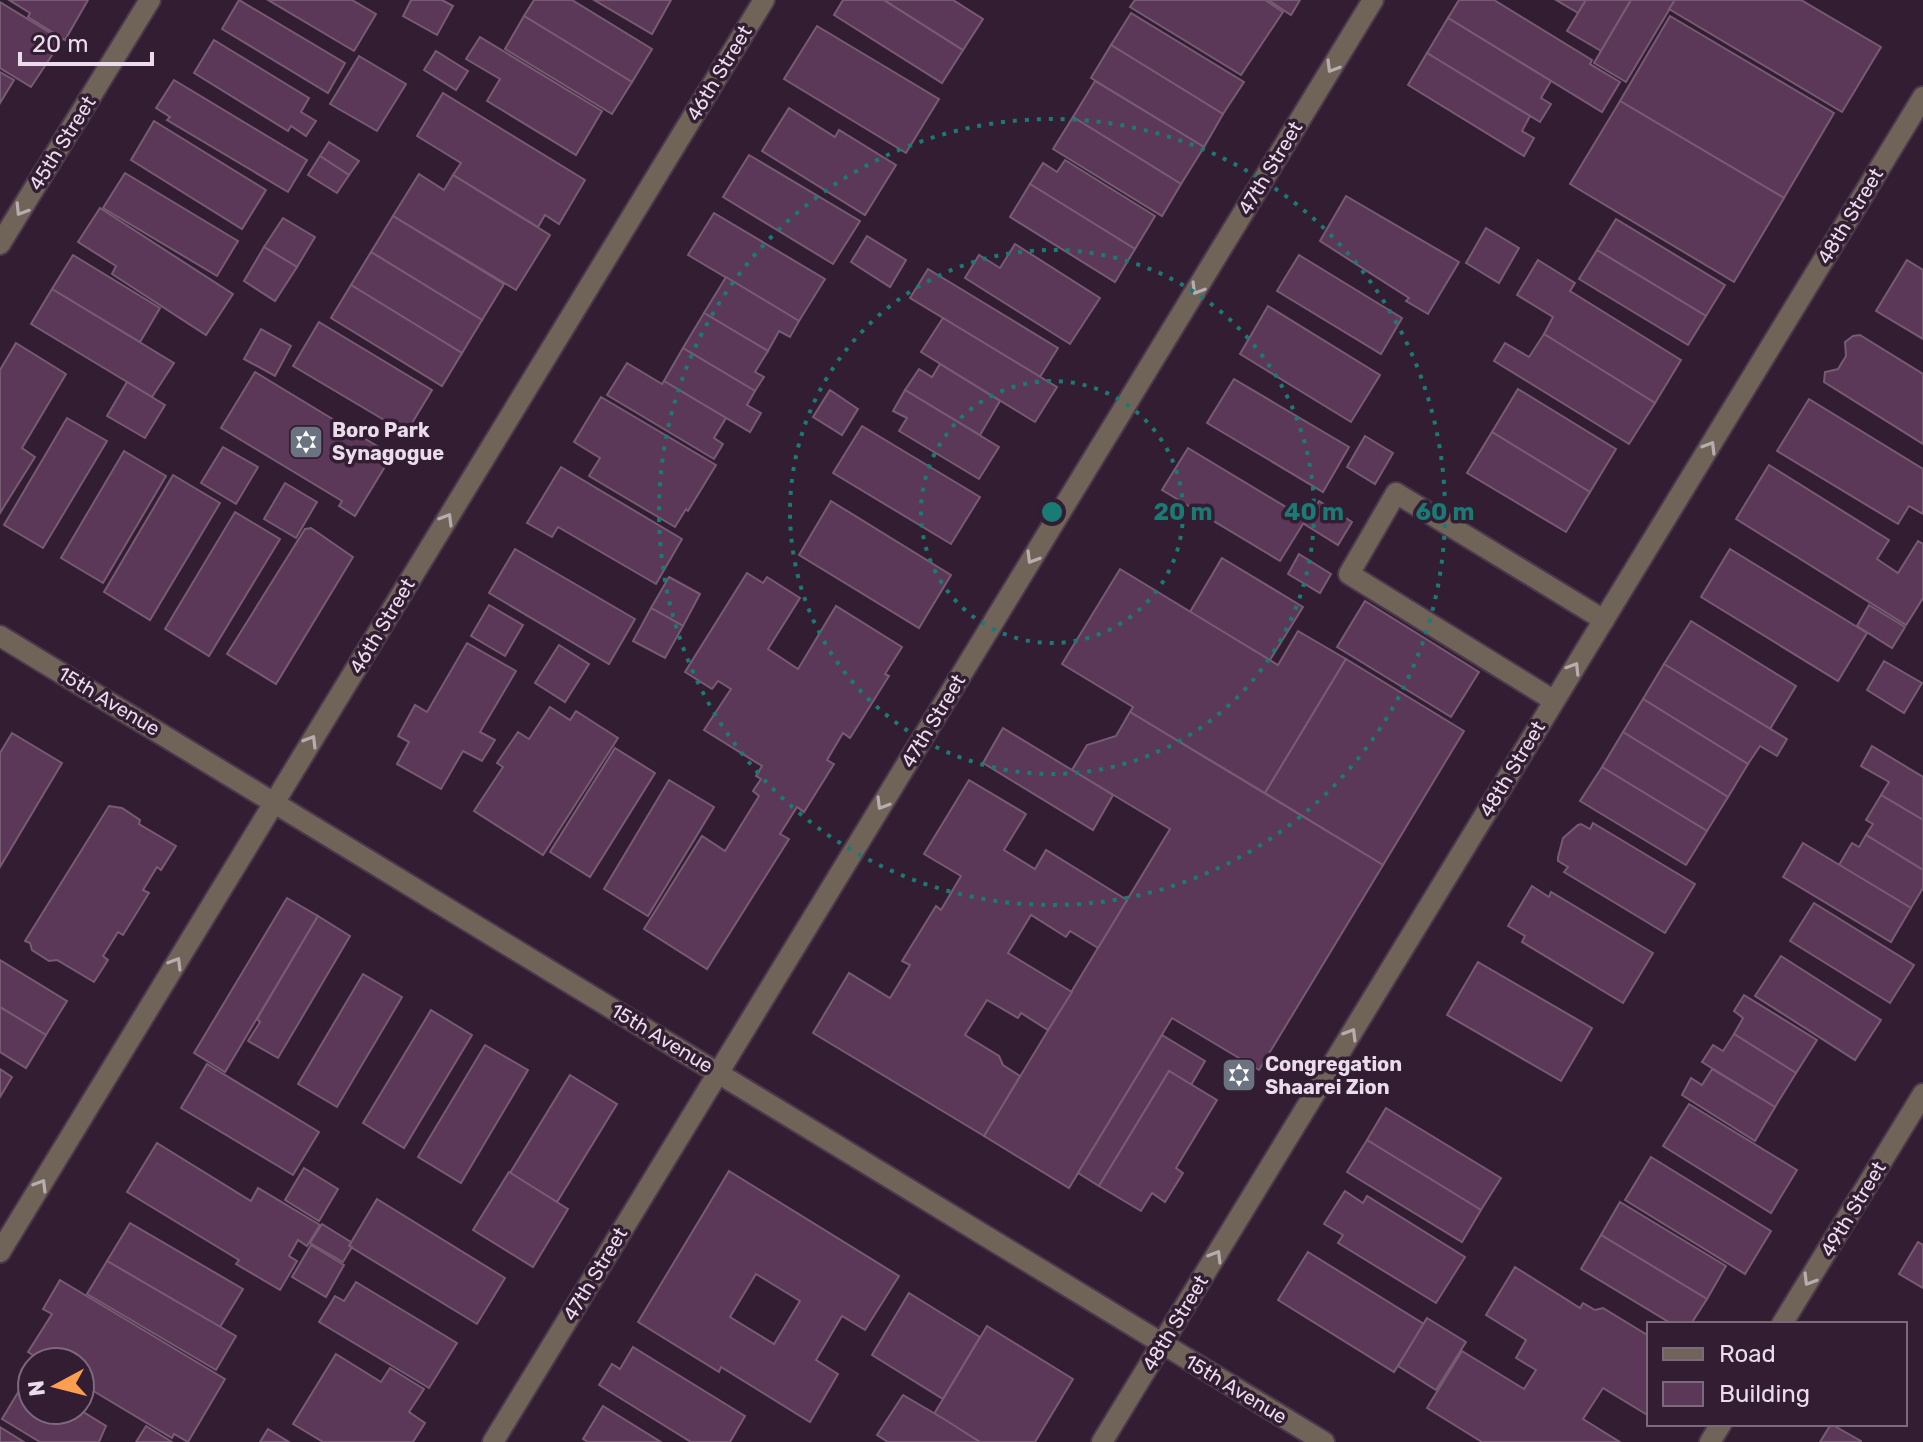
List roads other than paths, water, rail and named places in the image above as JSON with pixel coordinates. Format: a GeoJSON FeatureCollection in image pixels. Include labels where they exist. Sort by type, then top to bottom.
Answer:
{"type":"FeatureCollection","features":[{"type":"Feature","properties":{"kind":"street","name":"45th Street"},"geometry":{"type":"LineString","coordinates":[[0,244],[150,0]]}},
{"type":"Feature","properties":{"kind":"street","name":"46th Street"},"geometry":{"type":"LineString","coordinates":[[0,1252],[764,0]]}},
{"type":"Feature","properties":{"kind":"street","name":"47th Street"},"geometry":{"type":"LineString","coordinates":[[493,1442],[1373,0]]}},
{"type":"Feature","properties":{"kind":"street","name":"48th Street"},"geometry":{"type":"LineString","coordinates":[[1102,1442],[1923,97]]}},
{"type":"Feature","properties":{"kind":"street"},"geometry":{"type":"LineString","coordinates":[[1553,700],[1349,574],[1396,493],[1604,620]]}},
{"type":"Feature","properties":{"kind":"street","name":"15th Avenue"},"geometry":{"type":"LineString","coordinates":[[0,636],[1324,1442]]}},
{"type":"Feature","properties":{"kind":"street","name":"49th Street"},"geometry":{"type":"LineString","coordinates":[[1783,1322],[1923,1094]]}},
{"type":"Feature","properties":{"kind":"place","name":"Boro Park Synagogue"},"geometry":{"type":"Point","coordinates":[306,442]}},
{"type":"Feature","properties":{"kind":"place","name":"Congregation Shaarei Zion"},"geometry":{"type":"Point","coordinates":[1239,1075]}}]}
